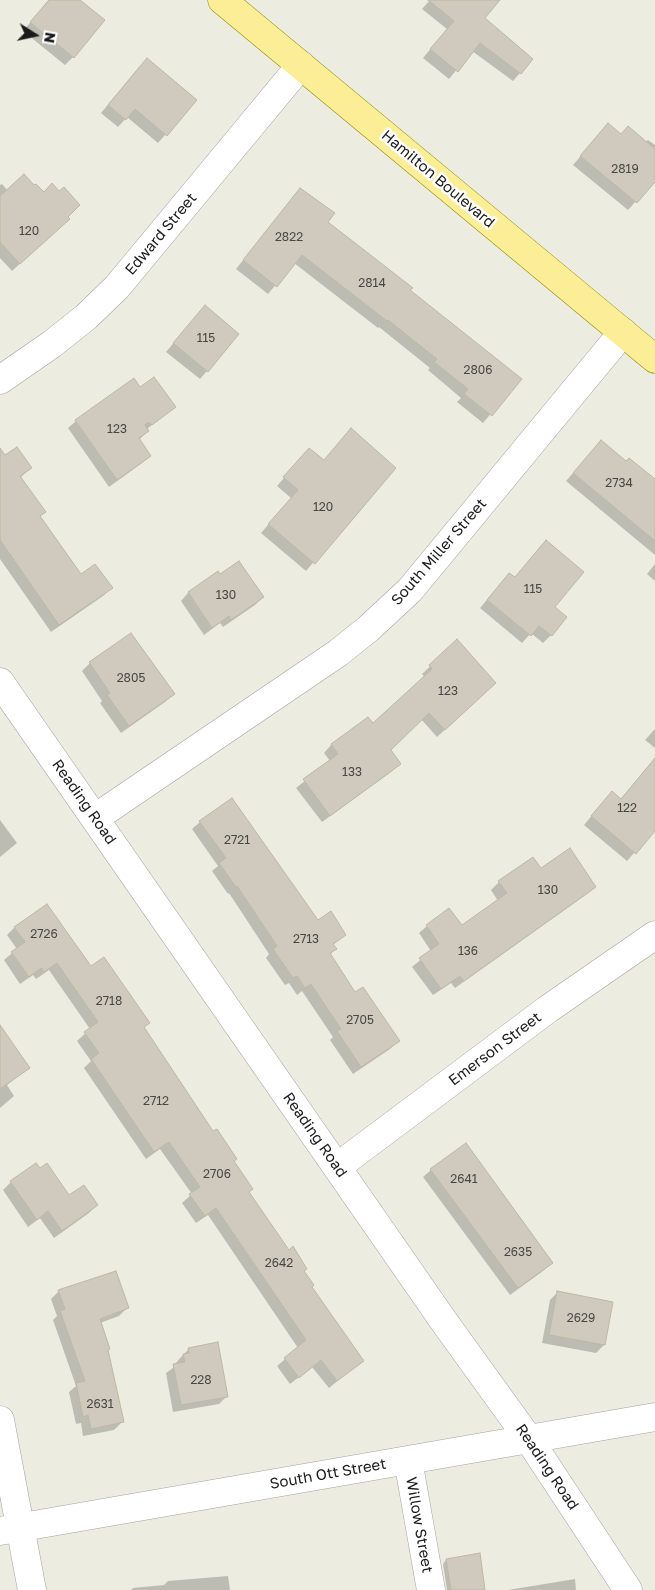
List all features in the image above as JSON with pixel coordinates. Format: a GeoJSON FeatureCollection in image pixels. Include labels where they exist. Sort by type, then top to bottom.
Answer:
{"type":"FeatureCollection","features":[{"type":"Feature","properties":{"kind":"main road","name":"Hamilton Boulevard"},"geometry":{"type":"LineString","coordinates":[[222,0],[655,359]]}},
{"type":"Feature","properties":{"kind":"street","name":"Edward Street"},"geometry":{"type":"LineString","coordinates":[[0,380],[52,344],[86,317],[117,287],[300,65]]}},
{"type":"Feature","properties":{"kind":"street","name":"South Miller Street"},"geometry":{"type":"LineString","coordinates":[[95,818],[338,653],[368,629],[410,590],[623,332]]}},
{"type":"Feature","properties":{"kind":"street","name":"Reading Road"},"geometry":{"type":"LineString","coordinates":[[0,682],[445,1323],[528,1438],[628,1590]]}},
{"type":"Feature","properties":{"kind":"street","name":"Emerson Street"},"geometry":{"type":"LineString","coordinates":[[337,1167],[548,1009],[655,935]]}},
{"type":"Feature","properties":{"kind":"street","name":"South Ott Street"},"geometry":{"type":"LineString","coordinates":[[11,1529],[655,1416]]}},
{"type":"Feature","properties":{"kind":"street"},"geometry":{"type":"LineString","coordinates":[[0,1420],[11,1529],[32,1590]]}},
{"type":"Feature","properties":{"kind":"street","name":"Willow Street"},"geometry":{"type":"LineString","coordinates":[[408,1460],[431,1590]]}},
{"type":"Feature","properties":{"kind":"building"},"geometry":{"type":"Polygon","coordinates":[[[49,0],[80,0],[105,20],[74,58],[30,22],[49,0]]]}},
{"type":"Feature","properties":{"kind":"building"},"geometry":{"type":"Polygon","coordinates":[[[428,0],[500,0],[485,18],[533,59],[521,74],[480,43],[458,72],[430,49],[454,21],[428,0]]]}},
{"type":"Feature","properties":{"kind":"building"},"geometry":{"type":"Polygon","coordinates":[[[147,58],[197,100],[167,136],[135,109],[126,120],[108,105],[147,58]]]}},
{"type":"Feature","properties":{"kind":"building"},"geometry":{"type":"Polygon","coordinates":[[[608,123],[621,134],[628,126],[655,149],[655,182],[637,203],[580,156],[608,123]]]}},
{"type":"Feature","properties":{"kind":"building"},"geometry":{"type":"Polygon","coordinates":[[[24,174],[44,192],[52,183],[59,191],[64,187],[80,205],[68,217],[70,219],[20,264],[0,242],[0,196],[24,174]]]}},
{"type":"Feature","properties":{"kind":"building"},"geometry":{"type":"Polygon","coordinates":[[[300,188],[335,213],[328,222],[413,288],[410,290],[522,379],[492,416],[464,394],[468,389],[434,362],[437,359],[302,255],[277,287],[243,260],[300,188]]]}},
{"type":"Feature","properties":{"kind":"building"},"geometry":{"type":"Polygon","coordinates":[[[205,305],[239,334],[208,372],[173,343],[205,305]]]}},
{"type":"Feature","properties":{"kind":"building"},"geometry":{"type":"Polygon","coordinates":[[[154,377],[176,407],[152,425],[148,422],[145,425],[149,431],[139,438],[151,456],[117,480],[75,420],[134,378],[140,387],[154,377]]]}},
{"type":"Feature","properties":{"kind":"building"},"geometry":{"type":"Polygon","coordinates":[[[351,428],[396,468],[315,564],[268,524],[298,490],[283,477],[309,448],[324,460],[351,428]]]}},
{"type":"Feature","properties":{"kind":"building"},"geometry":{"type":"Polygon","coordinates":[[[601,440],[626,461],[629,458],[655,479],[655,541],[573,473],[601,440]]]}},
{"type":"Feature","properties":{"kind":"building"},"geometry":{"type":"Polygon","coordinates":[[[17,447],[32,468],[20,476],[46,512],[40,516],[81,574],[95,564],[113,588],[59,625],[0,540],[0,448],[5,455],[17,447]]]}},
{"type":"Feature","properties":{"kind":"building"},"geometry":{"type":"Polygon","coordinates":[[[546,540],[584,572],[555,607],[567,617],[552,636],[539,626],[531,636],[487,600],[509,573],[515,577],[546,540]]]}},
{"type":"Feature","properties":{"kind":"building"},"geometry":{"type":"Polygon","coordinates":[[[239,561],[264,597],[231,620],[229,616],[212,628],[188,592],[218,571],[220,574],[239,561]]]}},
{"type":"Feature","properties":{"kind":"building"},"geometry":{"type":"Polygon","coordinates":[[[131,633],[175,694],[129,726],[107,695],[110,693],[89,662],[131,633]]]}},
{"type":"Feature","properties":{"kind":"building"},"geometry":{"type":"Polygon","coordinates":[[[457,639],[496,683],[445,730],[429,713],[391,750],[401,764],[330,816],[303,779],[338,754],[331,744],[368,717],[373,723],[432,669],[429,665],[457,639]]]}},
{"type":"Feature","properties":{"kind":"building"},"geometry":{"type":"Polygon","coordinates":[[[655,758],[655,831],[636,854],[591,816],[612,791],[621,799],[655,758]]]}},
{"type":"Feature","properties":{"kind":"building"},"geometry":{"type":"Polygon","coordinates":[[[232,798],[318,920],[331,911],[346,935],[333,944],[337,949],[330,953],[355,992],[363,987],[400,1041],[361,1067],[337,1031],[341,1029],[311,984],[305,988],[297,976],[293,978],[273,949],[277,946],[237,886],[219,863],[226,858],[199,821],[232,798]]]}},
{"type":"Feature","properties":{"kind":"building"},"geometry":{"type":"Polygon","coordinates":[[[570,848],[596,887],[464,981],[460,976],[441,989],[419,958],[439,944],[426,925],[449,908],[462,925],[507,893],[498,881],[533,857],[541,868],[570,848]]]}},
{"type":"Feature","properties":{"kind":"building"},"geometry":{"type":"Polygon","coordinates":[[[47,904],[91,966],[104,957],[150,1023],[144,1027],[213,1131],[217,1129],[237,1159],[234,1161],[253,1189],[249,1192],[289,1250],[293,1246],[307,1269],[304,1271],[314,1285],[312,1287],[364,1361],[337,1381],[321,1360],[299,1378],[284,1358],[306,1340],[216,1208],[205,1216],[189,1194],[200,1187],[169,1142],[154,1152],[91,1059],[99,1053],[84,1032],[98,1022],[57,963],[44,972],[41,968],[29,977],[11,952],[25,942],[14,927],[47,904]]]}},
{"type":"Feature","properties":{"kind":"building"},"geometry":{"type":"Polygon","coordinates":[[[0,1025],[30,1068],[0,1089],[0,1025]]]}},
{"type":"Feature","properties":{"kind":"building"},"geometry":{"type":"Polygon","coordinates":[[[466,1143],[553,1263],[518,1288],[430,1169],[466,1143]]]}},
{"type":"Feature","properties":{"kind":"building"},"geometry":{"type":"Polygon","coordinates":[[[36,1163],[40,1168],[47,1163],[69,1195],[84,1185],[98,1205],[62,1231],[48,1211],[37,1220],[10,1181],[36,1163]]]}},
{"type":"Feature","properties":{"kind":"building"},"geometry":{"type":"Polygon","coordinates":[[[116,1271],[129,1308],[100,1319],[110,1349],[108,1350],[124,1422],[91,1429],[88,1415],[83,1417],[76,1383],[85,1381],[60,1311],[65,1309],[58,1290],[116,1271]]]}},
{"type":"Feature","properties":{"kind":"building"},"geometry":{"type":"Polygon","coordinates":[[[557,1291],[613,1302],[605,1345],[549,1335],[557,1291]]]}},
{"type":"Feature","properties":{"kind":"building"},"geometry":{"type":"Polygon","coordinates":[[[218,1342],[228,1397],[181,1405],[173,1364],[185,1362],[183,1354],[189,1353],[188,1348],[218,1342]]]}},
{"type":"Feature","properties":{"kind":"building"},"geometry":{"type":"Polygon","coordinates":[[[480,1553],[485,1590],[451,1590],[446,1559],[480,1553]]]}}]}
